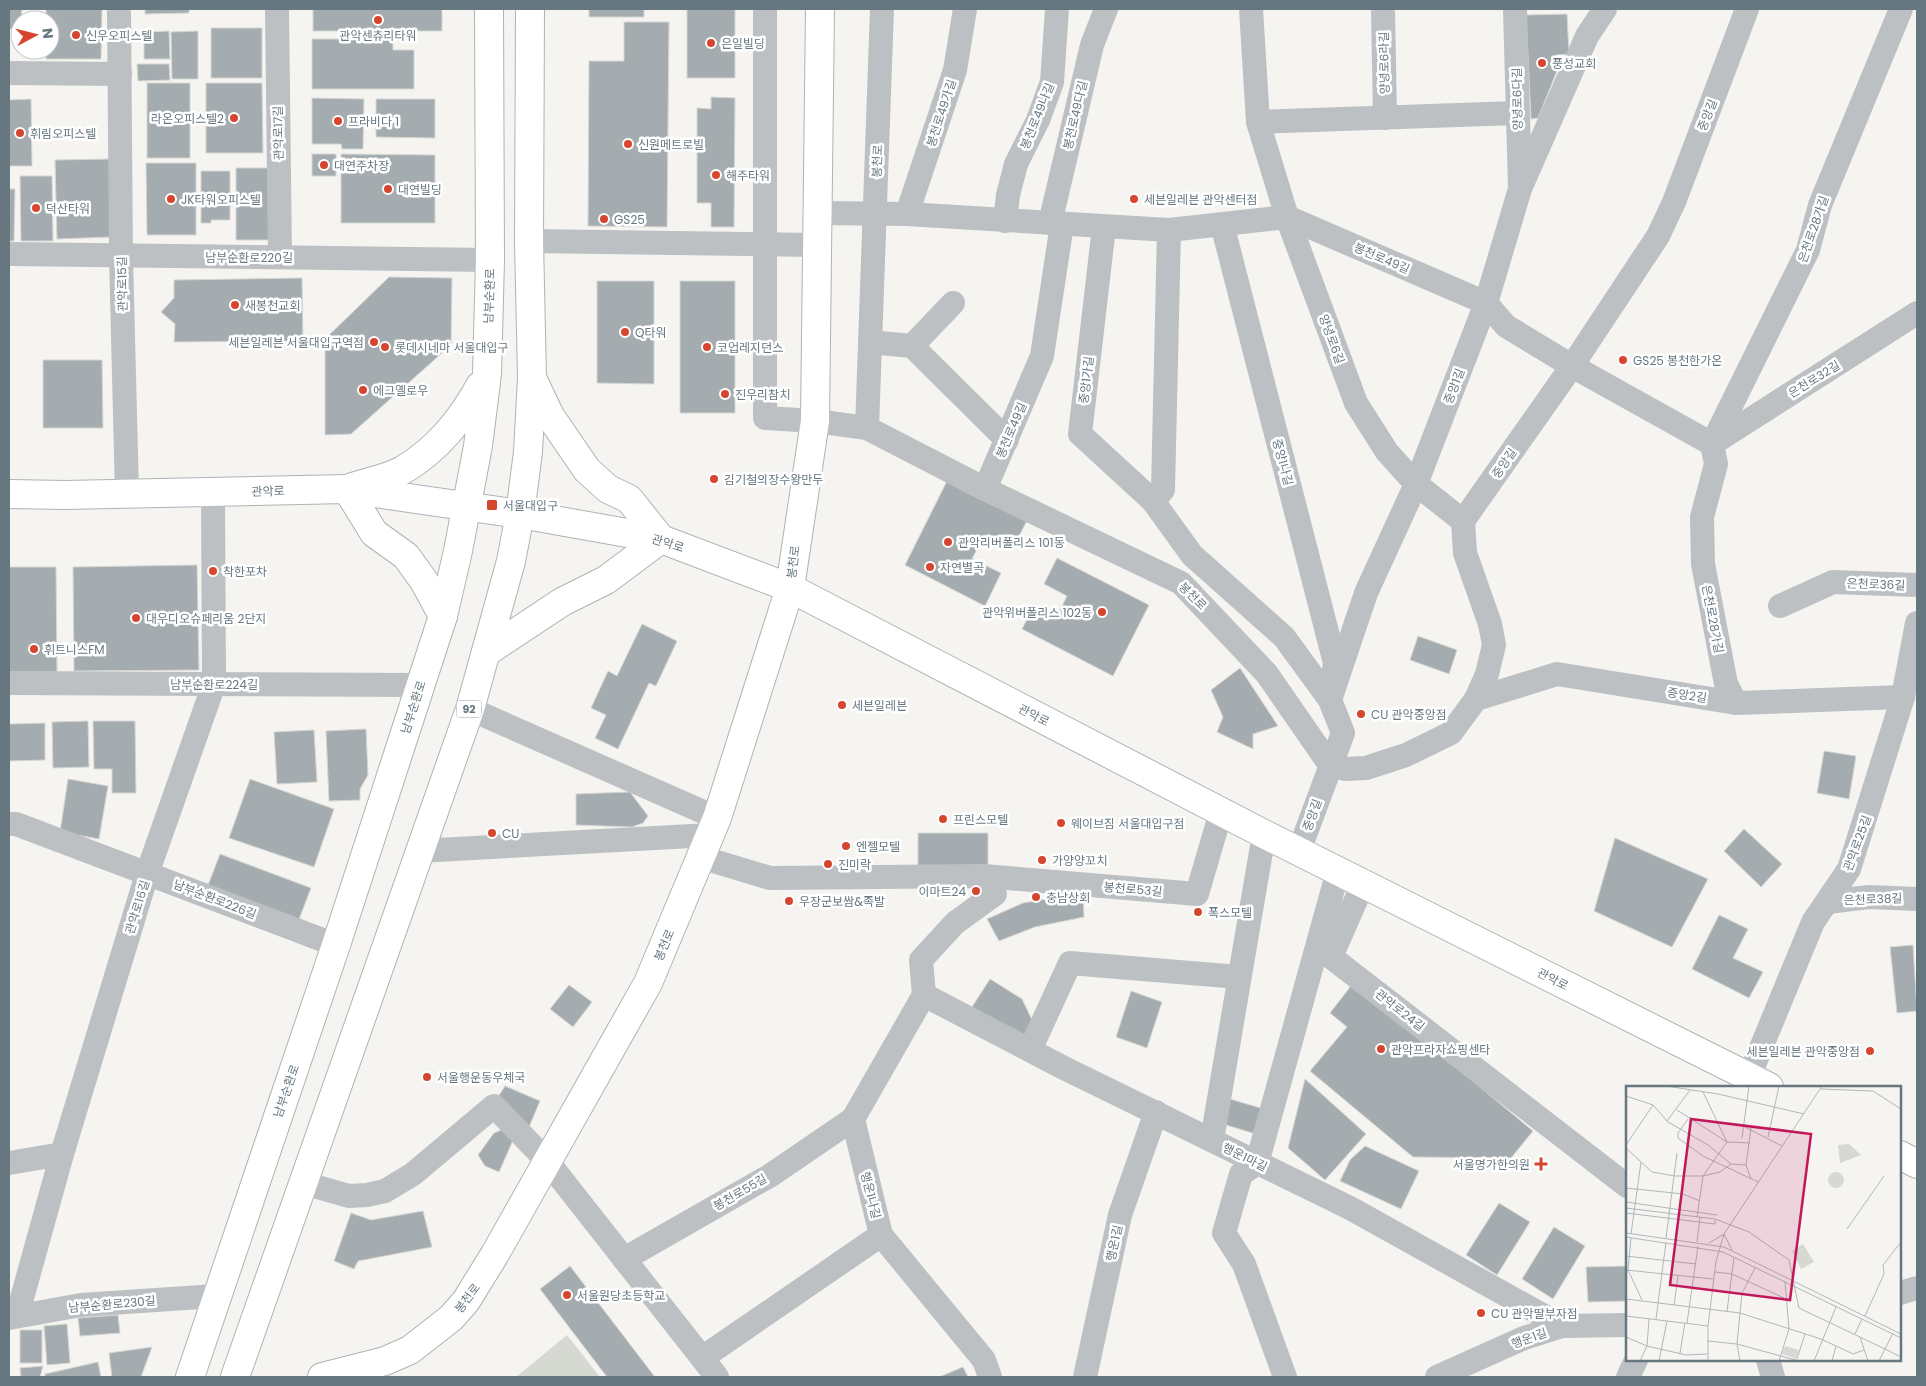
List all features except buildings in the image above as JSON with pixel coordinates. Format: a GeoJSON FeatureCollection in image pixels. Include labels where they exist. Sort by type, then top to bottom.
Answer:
{"type":"FeatureCollection","features":[{"type":"Feature","properties":{"kind":"main road","name":"남부순환로"},"geometry":{"type":"LineString","coordinates":[[190,1377],[336,945],[443,616],[467,506],[487,374],[490,260],[490,9]]}},
{"type":"Feature","properties":{"kind":"main road","name":"92"},"geometry":{"type":"LineString","coordinates":[[235,1377],[470,709],[488,651],[511,561],[520,514],[528,452],[532,378],[529,241],[530,9]]}},
{"type":"Feature","properties":{"kind":"main road","name":"봉천로"},"geometry":{"type":"LineString","coordinates":[[339,1375],[385,1361],[410,1350],[451,1318],[480,1281],[648,983],[709,837],[790,588],[815,420],[820,9]]}},
{"type":"Feature","properties":{"kind":"main road"},"geometry":{"type":"LineString","coordinates":[[443,616],[424,581],[406,556],[374,533],[347,489],[402,470],[436,444],[462,418],[487,374]]}},
{"type":"Feature","properties":{"kind":"main road"},"geometry":{"type":"LineString","coordinates":[[488,651],[562,602],[606,580],[661,539],[629,499],[608,489],[588,470],[550,416],[532,378]]}},
{"type":"Feature","properties":{"kind":"main road","name":"관악로"},"geometry":{"type":"LineString","coordinates":[[9,494],[213,493],[347,489],[520,514],[661,539],[790,588],[1264,834],[1759,1082]]}},
{"type":"Feature","properties":{"kind":"main road"},"geometry":{"type":"LineString","coordinates":[[1901,1155],[1917,1164]]}},
{"type":"Feature","properties":{"kind":"street","name":"관악로15길"},"geometry":{"type":"LineString","coordinates":[[119,9],[127,494]]}},
{"type":"Feature","properties":{"kind":"street","name":"관악로17길"},"geometry":{"type":"LineString","coordinates":[[276,9],[280,257]]}},
{"type":"Feature","properties":{"kind":"street"},"geometry":{"type":"LineString","coordinates":[[765,9],[765,418],[815,420]]}},
{"type":"Feature","properties":{"kind":"street","name":"봉천로"},"geometry":{"type":"LineString","coordinates":[[867,428],[882,9]]}},
{"type":"Feature","properties":{"kind":"street","name":"봉천로49가길"},"geometry":{"type":"LineString","coordinates":[[907,214],[955,70],[965,9]]}},
{"type":"Feature","properties":{"kind":"street","name":"봉천로49나길"},"geometry":{"type":"LineString","coordinates":[[1005,221],[1008,195],[1016,164],[1038,120],[1052,82],[1057,9]]}},
{"type":"Feature","properties":{"kind":"street","name":"봉천로49다길"},"geometry":{"type":"LineString","coordinates":[[1056,224],[1092,44],[1106,9]]}},
{"type":"Feature","properties":{"kind":"street","name":"양녕로6길"},"geometry":{"type":"LineString","coordinates":[[1251,9],[1258,122],[1287,217],[1356,402],[1387,452],[1416,484],[1463,521]]}},
{"type":"Feature","properties":{"kind":"street","name":"양녕로6라길"},"geometry":{"type":"LineString","coordinates":[[1383,9],[1385,118]]}},
{"type":"Feature","properties":{"kind":"street","name":"양녕로6다길"},"geometry":{"type":"LineString","coordinates":[[1515,9],[1516,113],[1520,189]]}},
{"type":"Feature","properties":{"kind":"street","name":"중앙1길"},"geometry":{"type":"LineString","coordinates":[[1330,700],[1366,593],[1416,484],[1486,303],[1520,189],[1588,36],[1605,9]]}},
{"type":"Feature","properties":{"kind":"street","name":"중앙길"},"geometry":{"type":"LineString","coordinates":[[1463,521],[1572,366],[1658,236],[1674,202],[1747,9]]}},
{"type":"Feature","properties":{"kind":"street","name":"은천로28가길"},"geometry":{"type":"LineString","coordinates":[[1736,703],[1726,684],[1703,564],[1702,517],[1716,464],[1712,444],[1808,250],[1820,205],[1901,9]]}},
{"type":"Feature","properties":{"kind":"street"},"geometry":{"type":"LineString","coordinates":[[9,73],[120,74]]}},
{"type":"Feature","properties":{"kind":"street"},"geometry":{"type":"LineString","coordinates":[[1258,122],[1516,113]]}},
{"type":"Feature","properties":{"kind":"street","name":"봉천로49길"},"geometry":{"type":"LineString","coordinates":[[819,213],[907,214],[1169,230],[1287,217],[1486,303],[1506,326],[1572,366]]}},
{"type":"Feature","properties":{"kind":"street","name":"봉천로49길"},"geometry":{"type":"LineString","coordinates":[[985,489],[1042,356],[1056,224]]}},
{"type":"Feature","properties":{"kind":"street","name":"중앙1나길"},"geometry":{"type":"LineString","coordinates":[[1222,224],[1335,663],[1330,700]]}},
{"type":"Feature","properties":{"kind":"street","name":"중앙1가길"},"geometry":{"type":"LineString","coordinates":[[1104,227],[1080,434],[1158,495],[1192,555],[1284,637],[1330,700]]}},
{"type":"Feature","properties":{"kind":"street"},"geometry":{"type":"LineString","coordinates":[[1158,495],[1169,230]]}},
{"type":"Feature","properties":{"kind":"street"},"geometry":{"type":"LineString","coordinates":[[529,241],[818,246]]}},
{"type":"Feature","properties":{"kind":"street","name":"남부순환로220길"},"geometry":{"type":"LineString","coordinates":[[9,254],[490,260]]}},
{"type":"Feature","properties":{"kind":"street"},"geometry":{"type":"LineString","coordinates":[[912,346],[954,303]]}},
{"type":"Feature","properties":{"kind":"street","name":"은천로32길"},"geometry":{"type":"LineString","coordinates":[[1712,444],[1917,313]]}},
{"type":"Feature","properties":{"kind":"street"},"geometry":{"type":"LineString","coordinates":[[870,342],[912,346],[1007,440]]}},
{"type":"Feature","properties":{"kind":"street"},"geometry":{"type":"LineString","coordinates":[[1572,366],[1712,444]]}},
{"type":"Feature","properties":{"kind":"street","name":"봉천로"},"geometry":{"type":"LineString","coordinates":[[815,420],[867,428],[985,489],[1181,583],[1267,674],[1330,765]]}},
{"type":"Feature","properties":{"kind":"street","name":"관악로16길"},"geometry":{"type":"LineString","coordinates":[[13,1317],[147,874],[214,684],[213,493]]}},
{"type":"Feature","properties":{"kind":"street"},"geometry":{"type":"LineString","coordinates":[[1330,700],[1343,733],[1330,765],[1345,769],[1366,768],[1406,755],[1451,733],[1476,699],[1487,674],[1494,645],[1490,624],[1465,554],[1463,521]]}},
{"type":"Feature","properties":{"kind":"street"},"geometry":{"type":"LineString","coordinates":[[1181,583],[1192,555]]}},
{"type":"Feature","properties":{"kind":"street","name":"은천로36길"},"geometry":{"type":"LineString","coordinates":[[1780,606],[1833,582],[1917,585]]}},
{"type":"Feature","properties":{"kind":"street","name":"관악로25길"},"geometry":{"type":"LineString","coordinates":[[1759,1082],[1814,922],[1849,869],[1903,696],[1917,623]]}},
{"type":"Feature","properties":{"kind":"street","name":"중앙2길"},"geometry":{"type":"LineString","coordinates":[[1476,699],[1557,674],[1736,703],[1903,696]]}},
{"type":"Feature","properties":{"kind":"street","name":"남부순환로224길"},"geometry":{"type":"LineString","coordinates":[[9,683],[420,685]]}},
{"type":"Feature","properties":{"kind":"street"},"geometry":{"type":"LineString","coordinates":[[470,709],[709,837]]}},
{"type":"Feature","properties":{"kind":"street","name":"중앙길"},"geometry":{"type":"LineString","coordinates":[[1299,851],[1330,765]]}},
{"type":"Feature","properties":{"kind":"street","name":"봉천로53길"},"geometry":{"type":"LineString","coordinates":[[709,837],[770,878],[984,876],[1197,894],[1221,812]]}},
{"type":"Feature","properties":{"kind":"street","name":"남부순환로226길"},"geometry":{"type":"LineString","coordinates":[[9,824],[16,824],[336,945]]}},
{"type":"Feature","properties":{"kind":"street"},"geometry":{"type":"LineString","coordinates":[[1212,1140],[1264,834]]}},
{"type":"Feature","properties":{"kind":"street"},"geometry":{"type":"LineString","coordinates":[[419,851],[709,837]]}},
{"type":"Feature","properties":{"kind":"street"},"geometry":{"type":"LineString","coordinates":[[1285,1377],[1244,1264],[1224,1233],[1241,1174],[1257,1163],[1338,871]]}},
{"type":"Feature","properties":{"kind":"street"},"geometry":{"type":"LineString","coordinates":[[852,1120],[924,995],[921,960],[956,923],[995,894],[984,876]]}},
{"type":"Feature","properties":{"kind":"street","name":"관악로24길"},"geometry":{"type":"LineString","coordinates":[[1363,884],[1331,957],[1626,1185]]}},
{"type":"Feature","properties":{"kind":"street","name":"은천로38길"},"geometry":{"type":"LineString","coordinates":[[1828,902],[1869,897],[1917,899]]}},
{"type":"Feature","properties":{"kind":"street"},"geometry":{"type":"LineString","coordinates":[[1030,1050],[1070,963],[1239,977]]}},
{"type":"Feature","properties":{"kind":"street","name":"행운1마길"},"geometry":{"type":"LineString","coordinates":[[924,995],[1030,1050],[1350,1208],[1562,1326]]}},
{"type":"Feature","properties":{"kind":"street"},"geometry":{"type":"LineString","coordinates":[[303,1183],[349,1196],[367,1196],[385,1192],[413,1174],[494,1106],[548,1162],[717,1377]]}},
{"type":"Feature","properties":{"kind":"street","name":"행운1길"},"geometry":{"type":"LineString","coordinates":[[1085,1377],[1120,1215],[1156,1112]]}},
{"type":"Feature","properties":{"kind":"street","name":"행운1나길"},"geometry":{"type":"LineString","coordinates":[[852,1120],[881,1235],[984,1360],[990,1377]]}},
{"type":"Feature","properties":{"kind":"street","name":"봉천로55길"},"geometry":{"type":"LineString","coordinates":[[624,1259],[771,1175],[852,1120]]}},
{"type":"Feature","properties":{"kind":"street"},"geometry":{"type":"LineString","coordinates":[[9,1163],[62,1154]]}},
{"type":"Feature","properties":{"kind":"street"},"geometry":{"type":"LineString","coordinates":[[702,1358],[881,1235]]}},
{"type":"Feature","properties":{"kind":"street"},"geometry":{"type":"LineString","coordinates":[[1901,1293],[1917,1288]]}},
{"type":"Feature","properties":{"kind":"street","name":"남부순환로230길"},"geometry":{"type":"LineString","coordinates":[[13,1317],[81,1305],[216,1296]]}},
{"type":"Feature","properties":{"kind":"street","name":"행운1길"},"geometry":{"type":"LineString","coordinates":[[1437,1377],[1524,1338],[1562,1326],[1626,1325]]}},
{"type":"Feature","properties":{"kind":"street"},"geometry":{"type":"LineString","coordinates":[[1762,1377],[1768,1361]]}},
{"type":"Feature","properties":{"kind":"street"},"geometry":{"type":"LineString","coordinates":[[1768,1361],[1773,1377]]}},
{"type":"Feature","properties":{"kind":"shaded area"},"geometry":{"type":"Polygon","coordinates":[[[567,1335],[600,1377],[516,1377],[567,1335]]]}},
{"type":"Feature","properties":{"kind":"place","name":"관악센츄리타워"},"geometry":{"type":"Point","coordinates":[378,20]}},
{"type":"Feature","properties":{"kind":"place","name":"신우오피스텔"},"geometry":{"type":"Point","coordinates":[76,35]}},
{"type":"Feature","properties":{"kind":"place","name":"은일빌딩"},"geometry":{"type":"Point","coordinates":[711,43]}},
{"type":"Feature","properties":{"kind":"place","name":"풍성교회"},"geometry":{"type":"Point","coordinates":[1542,63]}},
{"type":"Feature","properties":{"kind":"place","name":"라온오피스텔2"},"geometry":{"type":"Point","coordinates":[234,118]}},
{"type":"Feature","properties":{"kind":"place","name":"프라비다 1"},"geometry":{"type":"Point","coordinates":[338,121]}},
{"type":"Feature","properties":{"kind":"place","name":"휘림오피스텔"},"geometry":{"type":"Point","coordinates":[20,133]}},
{"type":"Feature","properties":{"kind":"place","name":"신원메트로빌"},"geometry":{"type":"Point","coordinates":[628,144]}},
{"type":"Feature","properties":{"kind":"place","name":"대연주차장"},"geometry":{"type":"Point","coordinates":[324,165]}},
{"type":"Feature","properties":{"kind":"place","name":"해주타워"},"geometry":{"type":"Point","coordinates":[716,175]}},
{"type":"Feature","properties":{"kind":"place","name":"대연빌딩"},"geometry":{"type":"Point","coordinates":[388,189]}},
{"type":"Feature","properties":{"kind":"place","name":"JK타워오피스텔"},"geometry":{"type":"Point","coordinates":[171,199]}},
{"type":"Feature","properties":{"kind":"place","name":"세븐일레븐 관악센터점"},"geometry":{"type":"Point","coordinates":[1134,199]}},
{"type":"Feature","properties":{"kind":"place","name":"덕산타워"},"geometry":{"type":"Point","coordinates":[36,208]}},
{"type":"Feature","properties":{"kind":"place","name":"GS25"},"geometry":{"type":"Point","coordinates":[604,219]}},
{"type":"Feature","properties":{"kind":"place","name":"새봉천교회"},"geometry":{"type":"Point","coordinates":[235,305]}},
{"type":"Feature","properties":{"kind":"place","name":"Q타워"},"geometry":{"type":"Point","coordinates":[625,332]}},
{"type":"Feature","properties":{"kind":"place","name":"세븐일레븐 서울대입구역점"},"geometry":{"type":"Point","coordinates":[374,342]}},
{"type":"Feature","properties":{"kind":"place","name":"롯데시네마 서울대입구"},"geometry":{"type":"Point","coordinates":[385,347]}},
{"type":"Feature","properties":{"kind":"place","name":"코업레지던스"},"geometry":{"type":"Point","coordinates":[707,347]}},
{"type":"Feature","properties":{"kind":"place","name":"GS25 봉천한가온"},"geometry":{"type":"Point","coordinates":[1623,360]}},
{"type":"Feature","properties":{"kind":"place","name":"에그옐로우"},"geometry":{"type":"Point","coordinates":[363,390]}},
{"type":"Feature","properties":{"kind":"place","name":"진우리참치"},"geometry":{"type":"Point","coordinates":[725,394]}},
{"type":"Feature","properties":{"kind":"place","name":"김기철의장수왕만두"},"geometry":{"type":"Point","coordinates":[714,479]}},
{"type":"Feature","properties":{"kind":"place","name":"서울대입구"},"geometry":{"type":"Point","coordinates":[492,505]}},
{"type":"Feature","properties":{"kind":"place","name":"관악리버폴리스 101동"},"geometry":{"type":"Point","coordinates":[948,542]}},
{"type":"Feature","properties":{"kind":"place","name":"자연별곡"},"geometry":{"type":"Point","coordinates":[930,567]}},
{"type":"Feature","properties":{"kind":"place","name":"착한포차"},"geometry":{"type":"Point","coordinates":[213,571]}},
{"type":"Feature","properties":{"kind":"place","name":"관악위버폴리스 102동"},"geometry":{"type":"Point","coordinates":[1102,612]}},
{"type":"Feature","properties":{"kind":"place","name":"대우디오슈페리움 2단지"},"geometry":{"type":"Point","coordinates":[136,618]}},
{"type":"Feature","properties":{"kind":"place","name":"휘트니스FM"},"geometry":{"type":"Point","coordinates":[34,649]}},
{"type":"Feature","properties":{"kind":"place","name":"세븐일레븐"},"geometry":{"type":"Point","coordinates":[842,705]}},
{"type":"Feature","properties":{"kind":"place","name":"CU 관악중앙점"},"geometry":{"type":"Point","coordinates":[1361,714]}},
{"type":"Feature","properties":{"kind":"place","name":"프린스모텔"},"geometry":{"type":"Point","coordinates":[943,819]}},
{"type":"Feature","properties":{"kind":"place","name":"웨이브짐 서울대입구점"},"geometry":{"type":"Point","coordinates":[1061,823]}},
{"type":"Feature","properties":{"kind":"place","name":"CU"},"geometry":{"type":"Point","coordinates":[492,833]}},
{"type":"Feature","properties":{"kind":"place","name":"엔젤모텔"},"geometry":{"type":"Point","coordinates":[846,846]}},
{"type":"Feature","properties":{"kind":"place","name":"가양양꼬치"},"geometry":{"type":"Point","coordinates":[1042,860]}},
{"type":"Feature","properties":{"kind":"place","name":"진미락"},"geometry":{"type":"Point","coordinates":[828,864]}},
{"type":"Feature","properties":{"kind":"place","name":"이마트24"},"geometry":{"type":"Point","coordinates":[976,891]}},
{"type":"Feature","properties":{"kind":"place","name":"충남상회"},"geometry":{"type":"Point","coordinates":[1036,897]}},
{"type":"Feature","properties":{"kind":"place","name":"우장군보쌈&족발"},"geometry":{"type":"Point","coordinates":[789,901]}},
{"type":"Feature","properties":{"kind":"place","name":"폭스모텔"},"geometry":{"type":"Point","coordinates":[1198,912]}},
{"type":"Feature","properties":{"kind":"place","name":"관악프라자쇼핑센타"},"geometry":{"type":"Point","coordinates":[1381,1049]}},
{"type":"Feature","properties":{"kind":"place","name":"세븐일레븐 관악중앙점"},"geometry":{"type":"Point","coordinates":[1870,1051]}},
{"type":"Feature","properties":{"kind":"place","name":"서울행운동우체국"},"geometry":{"type":"Point","coordinates":[427,1077]}},
{"type":"Feature","properties":{"kind":"place","name":"서울명가한의원"},"geometry":{"type":"Point","coordinates":[1541,1164]}},
{"type":"Feature","properties":{"kind":"place","name":"서울원당초등학교"},"geometry":{"type":"Point","coordinates":[567,1295]}},
{"type":"Feature","properties":{"kind":"place","name":"CU 관악딸부자점"},"geometry":{"type":"Point","coordinates":[1481,1313]}}]}
